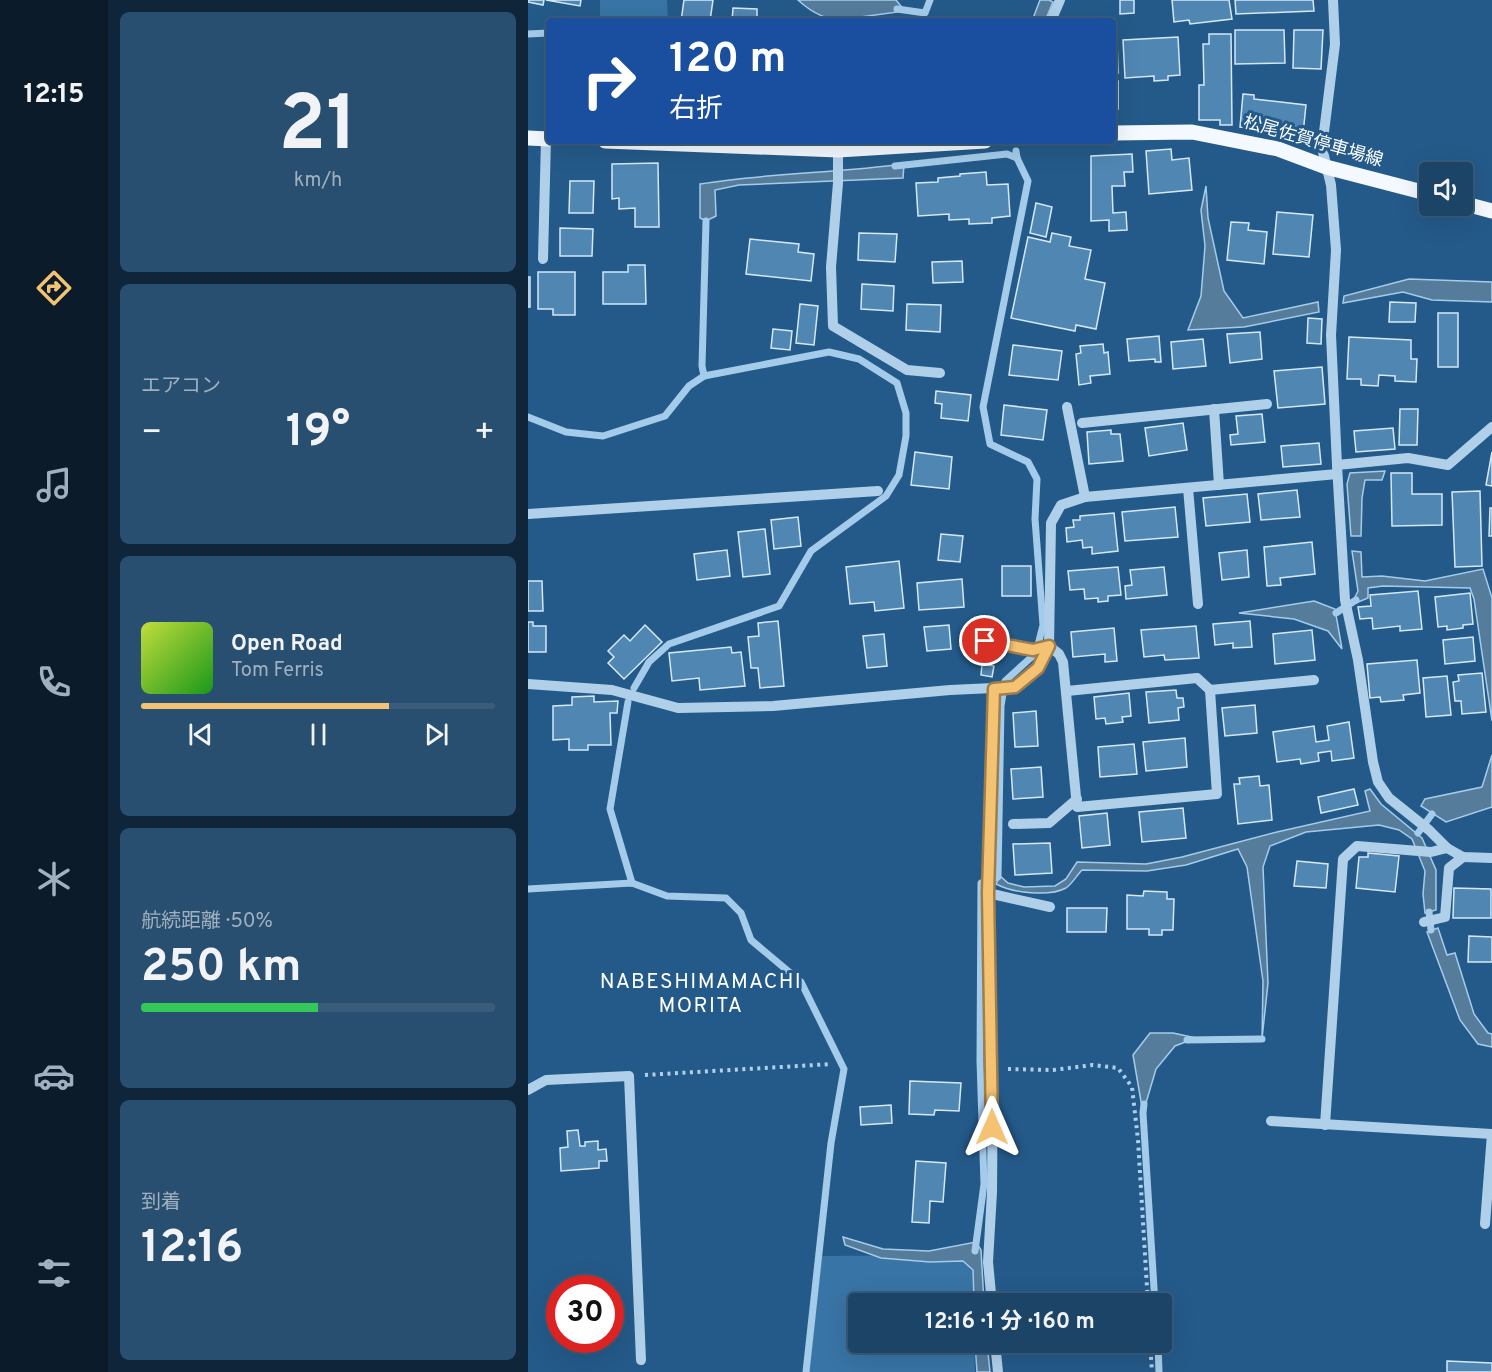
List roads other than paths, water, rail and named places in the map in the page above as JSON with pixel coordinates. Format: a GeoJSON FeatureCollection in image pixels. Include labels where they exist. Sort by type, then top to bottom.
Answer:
{"type":"FeatureCollection","features":[{"type":"Feature","properties":{"kind":"main road","name":"松尾佐賀停車場線"},"geometry":{"type":"LineString","coordinates":[[1116,134],[1192,132],[1278,149],[1326,167],[1419,191]]}},
{"type":"Feature","properties":{"kind":"main road"},"geometry":{"type":"LineString","coordinates":[[528,138],[546,139]]}},
{"type":"Feature","properties":{"kind":"main road"},"geometry":{"type":"LineString","coordinates":[[683,144],[838,150],[936,144]]}},
{"type":"Feature","properties":{"kind":"main road"},"geometry":{"type":"LineString","coordinates":[[1473,206],[1492,211]]}},
{"type":"Feature","properties":{"kind":"street"},"geometry":{"type":"LineString","coordinates":[[1052,18],[1060,0]]}},
{"type":"Feature","properties":{"kind":"street"},"geometry":{"type":"LineString","coordinates":[[1333,0],[1335,44],[1322,148],[1331,185],[1336,250],[1331,335],[1337,469],[1345,600],[1358,660],[1373,762],[1378,782],[1389,798],[1429,830],[1447,848],[1463,857],[1492,858]]}},
{"type":"Feature","properties":{"kind":"street"},"geometry":{"type":"LineString","coordinates":[[543,259],[547,144]]}},
{"type":"Feature","properties":{"kind":"street"},"geometry":{"type":"LineString","coordinates":[[838,150],[838,183],[831,267],[833,326],[907,370],[940,373]]}},
{"type":"Feature","properties":{"kind":"street"},"geometry":{"type":"LineString","coordinates":[[1082,423],[1267,404]]}},
{"type":"Feature","properties":{"kind":"street"},"geometry":{"type":"LineString","coordinates":[[1067,407],[1085,497]]}},
{"type":"Feature","properties":{"kind":"street"},"geometry":{"type":"LineString","coordinates":[[1214,409],[1220,485]]}},
{"type":"Feature","properties":{"kind":"street"},"geometry":{"type":"LineString","coordinates":[[528,684],[612,690],[678,708],[773,706],[950,690],[1015,687],[1038,668],[1049,646],[1051,523],[1061,505],[1085,497],[1220,485],[1408,458],[1448,465],[1492,427]]}},
{"type":"Feature","properties":{"kind":"street"},"geometry":{"type":"LineString","coordinates":[[1188,488],[1198,604]]}},
{"type":"Feature","properties":{"kind":"street"},"geometry":{"type":"LineString","coordinates":[[528,514],[878,491]]}},
{"type":"Feature","properties":{"kind":"street"},"geometry":{"type":"LineString","coordinates":[[982,620],[985,641],[1033,650],[1049,646]]}},
{"type":"Feature","properties":{"kind":"street"},"geometry":{"type":"LineString","coordinates":[[1049,646],[1059,654],[1063,662],[1077,807],[1217,794],[1210,690],[1197,678],[1067,691]]}},
{"type":"Feature","properties":{"kind":"street"},"geometry":{"type":"LineString","coordinates":[[1210,690],[1314,680]]}},
{"type":"Feature","properties":{"kind":"street"},"geometry":{"type":"LineString","coordinates":[[991,1293],[988,1262],[992,1192],[993,1068],[988,890],[994,689]]}},
{"type":"Feature","properties":{"kind":"street"},"geometry":{"type":"LineString","coordinates":[[1013,824],[1050,823],[1077,799]]}},
{"type":"Feature","properties":{"kind":"street"},"geometry":{"type":"LineString","coordinates":[[1325,1125],[1343,858],[1357,846],[1431,852],[1447,848]]}},
{"type":"Feature","properties":{"kind":"street"},"geometry":{"type":"LineString","coordinates":[[1430,921],[1444,917],[1449,868],[1463,857]]}},
{"type":"Feature","properties":{"kind":"street"},"geometry":{"type":"LineString","coordinates":[[988,890],[1050,907]]}},
{"type":"Feature","properties":{"kind":"street"},"geometry":{"type":"LineString","coordinates":[[528,1090],[546,1080],[629,1076],[641,1360]]}},
{"type":"Feature","properties":{"kind":"street"},"geometry":{"type":"LineString","coordinates":[[1271,1121],[1492,1134],[1485,1224]]}},
{"type":"Feature","properties":{"kind":"street"},"geometry":{"type":"LineString","coordinates":[[996,1353],[998,1372]]}},
{"type":"Feature","properties":{"kind":"waterway"},"geometry":{"type":"LineString","coordinates":[[897,9],[925,13],[930,0]]}},
{"type":"Feature","properties":{"kind":"waterway"},"geometry":{"type":"LineString","coordinates":[[528,34],[546,33]]}},
{"type":"Feature","properties":{"kind":"waterway"},"geometry":{"type":"LineString","coordinates":[[975,1251],[984,1184],[980,1061],[981,883],[998,877],[1001,706],[1005,681],[1036,653],[1043,625],[1035,519],[1037,479],[1028,462],[990,444],[983,407],[1028,181],[1016,151]]}},
{"type":"Feature","properties":{"kind":"waterway"},"geometry":{"type":"LineString","coordinates":[[895,166],[1007,154],[1017,158]]}},
{"type":"Feature","properties":{"kind":"waterway"},"geometry":{"type":"LineString","coordinates":[[704,376],[702,366],[706,221]]}},
{"type":"Feature","properties":{"kind":"waterway"},"geometry":{"type":"LineString","coordinates":[[528,417],[566,432],[603,436],[665,416],[689,386],[704,376],[829,352],[859,359],[897,383],[906,413],[906,436],[899,475],[886,496],[811,551],[779,606],[669,644],[649,662],[634,688]]}},
{"type":"Feature","properties":{"kind":"waterway"},"geometry":{"type":"LineString","coordinates":[[1336,613],[1356,600]]}},
{"type":"Feature","properties":{"kind":"waterway"},"geometry":{"type":"LineString","coordinates":[[628,702],[610,809],[632,883]]}},
{"type":"Feature","properties":{"kind":"waterway"},"geometry":{"type":"LineString","coordinates":[[1418,833],[1432,814]]}},
{"type":"Feature","properties":{"kind":"waterway"},"geometry":{"type":"LineString","coordinates":[[528,889],[632,883],[667,896],[726,898],[741,913],[751,940],[801,982],[844,1069],[831,1143],[806,1372]]}},
{"type":"Feature","properties":{"kind":"waterway"},"geometry":{"type":"LineString","coordinates":[[1429,912],[1431,930]]}},
{"type":"Feature","properties":{"kind":"waterway"},"geometry":{"type":"LineString","coordinates":[[1187,1040],[1262,1039]]}},
{"type":"Feature","properties":{"kind":"waterway"},"geometry":{"type":"LineString","coordinates":[[1144,1104],[1154,1293]]}},
{"type":"Feature","properties":{"kind":"waterway"},"geometry":{"type":"LineString","coordinates":[[1158,1353],[1159,1372]]}},
{"type":"Feature","properties":{"kind":"district","name":"NABESHIMAMACHI MORITA"},"geometry":{"type":"Point","coordinates":[701,994]}}]}
